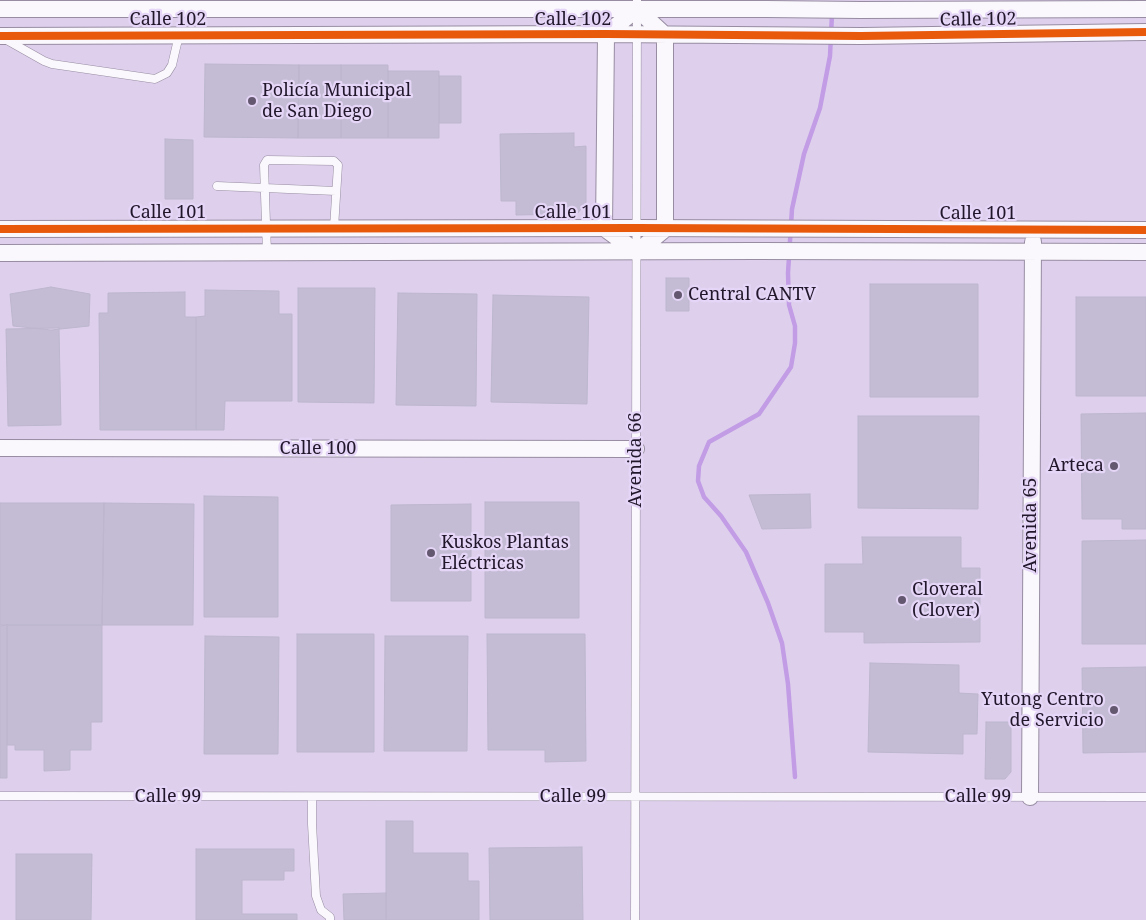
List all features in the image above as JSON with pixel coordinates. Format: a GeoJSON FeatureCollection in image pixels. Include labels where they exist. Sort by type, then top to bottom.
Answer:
{"type":"FeatureCollection","features":[{"type":"Feature","properties":{"kind":"street","name":"Calle 102"},"geometry":{"type":"LineString","coordinates":[[0,9],[200,4],[637,4],[766,9],[862,10],[1146,8]]}},
{"type":"Feature","properties":{"kind":"street"},"geometry":{"type":"LineString","coordinates":[[637,4],[665,35],[665,229],[636,252],[604,228],[606,34],[637,4]]}},
{"type":"Feature","properties":{"kind":"street","name":"Calle 102"},"geometry":{"type":"LineString","coordinates":[[0,36],[606,34],[861,36],[1146,32]]}},
{"type":"Feature","properties":{"kind":"street","name":"Calle 101"},"geometry":{"type":"LineString","coordinates":[[0,229],[819,228],[1146,230]]}},
{"type":"Feature","properties":{"kind":"street","name":"Avenida 65"},"geometry":{"type":"LineString","coordinates":[[1030,797],[1033,230]]}},
{"type":"Feature","properties":{"kind":"street"},"geometry":{"type":"LineString","coordinates":[[0,253],[1146,252]]}},
{"type":"Feature","properties":{"kind":"street","name":"Calle 100"},"geometry":{"type":"LineString","coordinates":[[0,448],[636,449]]}},
{"type":"Feature","properties":{"kind":"lane","name":"Avenida 66"},"geometry":{"type":"LineString","coordinates":[[635,920],[637,4]]}},
{"type":"Feature","properties":{"kind":"lane"},"geometry":{"type":"LineString","coordinates":[[0,36],[52,64],[155,79],[167,72],[172,65],[179,35]]}},
{"type":"Feature","properties":{"kind":"lane"},"geometry":{"type":"LineString","coordinates":[[267,253],[264,165],[267,160],[334,161],[338,165],[334,228]]}},
{"type":"Feature","properties":{"kind":"lane"},"geometry":{"type":"LineString","coordinates":[[217,186],[336,191]]}},
{"type":"Feature","properties":{"kind":"lane","name":"Calle 99"},"geometry":{"type":"LineString","coordinates":[[0,796],[1146,797]]}},
{"type":"Feature","properties":{"kind":"lane"},"geometry":{"type":"LineString","coordinates":[[312,797],[316,896],[322,910],[330,917],[330,920]]}},
{"type":"Feature","properties":{"kind":"building","name":"Policía Municipal de San Diego"},"geometry":{"type":"Polygon","coordinates":[[[205,64],[299,65],[298,138],[204,137],[205,64]]]}},
{"type":"Feature","properties":{"kind":"building"},"geometry":{"type":"Polygon","coordinates":[[[299,65],[341,65],[341,138],[298,138],[299,65]]]}},
{"type":"Feature","properties":{"kind":"building"},"geometry":{"type":"Polygon","coordinates":[[[341,65],[388,65],[388,138],[341,138],[341,65]]]}},
{"type":"Feature","properties":{"kind":"building"},"geometry":{"type":"Polygon","coordinates":[[[388,71],[439,71],[439,138],[388,138],[388,71]]]}},
{"type":"Feature","properties":{"kind":"building"},"geometry":{"type":"Polygon","coordinates":[[[439,76],[461,76],[461,123],[439,123],[439,76]]]}},
{"type":"Feature","properties":{"kind":"building"},"geometry":{"type":"Polygon","coordinates":[[[574,133],[574,147],[586,146],[586,203],[577,214],[516,215],[516,201],[501,201],[500,134],[574,133]]]}},
{"type":"Feature","properties":{"kind":"building"},"geometry":{"type":"Polygon","coordinates":[[[165,139],[193,140],[193,199],[165,199],[165,139]]]}},
{"type":"Feature","properties":{"kind":"building","name":"Central CANTV"},"geometry":{"type":"Polygon","coordinates":[[[666,278],[689,278],[689,311],[666,311],[666,278]]]}},
{"type":"Feature","properties":{"kind":"building"},"geometry":{"type":"Polygon","coordinates":[[[870,284],[978,284],[978,397],[870,397],[870,284]]]}},
{"type":"Feature","properties":{"kind":"building"},"geometry":{"type":"Polygon","coordinates":[[[51,287],[90,294],[89,326],[51,330],[13,326],[10,294],[51,287]]]}},
{"type":"Feature","properties":{"kind":"building"},"geometry":{"type":"Polygon","coordinates":[[[298,288],[375,288],[374,403],[298,402],[298,288]]]}},
{"type":"Feature","properties":{"kind":"building"},"geometry":{"type":"Polygon","coordinates":[[[205,290],[279,291],[279,314],[292,314],[292,401],[225,401],[224,430],[196,430],[196,317],[205,316],[205,290]]]}},
{"type":"Feature","properties":{"kind":"building"},"geometry":{"type":"Polygon","coordinates":[[[185,292],[185,317],[196,317],[196,430],[100,430],[99,313],[108,313],[108,293],[185,292]]]}},
{"type":"Feature","properties":{"kind":"building"},"geometry":{"type":"Polygon","coordinates":[[[398,293],[477,294],[476,406],[396,405],[398,293]]]}},
{"type":"Feature","properties":{"kind":"building"},"geometry":{"type":"Polygon","coordinates":[[[493,295],[589,297],[587,404],[491,402],[493,295]]]}},
{"type":"Feature","properties":{"kind":"building"},"geometry":{"type":"Polygon","coordinates":[[[1076,297],[1146,297],[1146,396],[1076,396],[1076,297]]]}},
{"type":"Feature","properties":{"kind":"building"},"geometry":{"type":"Polygon","coordinates":[[[59,328],[61,425],[8,426],[6,329],[59,328]]]}},
{"type":"Feature","properties":{"kind":"building","name":"Arteca"},"geometry":{"type":"Polygon","coordinates":[[[1146,413],[1146,529],[1122,529],[1122,519],[1082,519],[1081,414],[1146,413]]]}},
{"type":"Feature","properties":{"kind":"building"},"geometry":{"type":"Polygon","coordinates":[[[858,416],[979,416],[978,509],[858,508],[858,416]]]}},
{"type":"Feature","properties":{"kind":"building"},"geometry":{"type":"Polygon","coordinates":[[[810,494],[811,528],[762,529],[749,495],[810,494]]]}},
{"type":"Feature","properties":{"kind":"building"},"geometry":{"type":"Polygon","coordinates":[[[204,496],[278,497],[278,617],[204,617],[204,496]]]}},
{"type":"Feature","properties":{"kind":"building"},"geometry":{"type":"Polygon","coordinates":[[[485,502],[579,502],[579,618],[485,618],[485,502]]]}},
{"type":"Feature","properties":{"kind":"building"},"geometry":{"type":"Polygon","coordinates":[[[0,503],[104,503],[102,625],[0,625],[0,503]]]}},
{"type":"Feature","properties":{"kind":"building"},"geometry":{"type":"Polygon","coordinates":[[[104,503],[194,504],[193,625],[102,625],[104,503]]]}},
{"type":"Feature","properties":{"kind":"building","name":"Kuskos Plantas Eléctricas"},"geometry":{"type":"Polygon","coordinates":[[[471,504],[471,601],[391,601],[391,505],[471,504]]]}},
{"type":"Feature","properties":{"kind":"building","name":"Cloveral (Clover)"},"geometry":{"type":"Polygon","coordinates":[[[862,537],[961,537],[961,568],[980,568],[980,642],[864,643],[864,632],[825,632],[825,564],[863,564],[862,537]]]}},
{"type":"Feature","properties":{"kind":"building"},"geometry":{"type":"Polygon","coordinates":[[[1146,540],[1146,644],[1082,644],[1082,541],[1146,540]]]}},
{"type":"Feature","properties":{"kind":"building"},"geometry":{"type":"Polygon","coordinates":[[[7,625],[7,778],[0,778],[0,626],[7,625]]]}},
{"type":"Feature","properties":{"kind":"building"},"geometry":{"type":"Polygon","coordinates":[[[7,625],[102,625],[102,722],[91,722],[91,750],[70,750],[70,770],[44,771],[44,750],[15,750],[15,745],[7,745],[7,625]]]}},
{"type":"Feature","properties":{"kind":"building"},"geometry":{"type":"Polygon","coordinates":[[[297,634],[374,634],[374,752],[297,752],[297,634]]]}},
{"type":"Feature","properties":{"kind":"building"},"geometry":{"type":"Polygon","coordinates":[[[487,634],[585,634],[586,761],[545,762],[545,750],[488,750],[487,634]]]}},
{"type":"Feature","properties":{"kind":"building"},"geometry":{"type":"Polygon","coordinates":[[[205,636],[279,637],[278,754],[204,754],[205,636]]]}},
{"type":"Feature","properties":{"kind":"building"},"geometry":{"type":"Polygon","coordinates":[[[385,636],[468,636],[467,751],[384,751],[385,636]]]}},
{"type":"Feature","properties":{"kind":"building"},"geometry":{"type":"Polygon","coordinates":[[[870,663],[959,665],[959,693],[978,694],[977,734],[963,734],[963,754],[868,752],[870,663]]]}},
{"type":"Feature","properties":{"kind":"building","name":"Yutong Centro de Servicio"},"geometry":{"type":"Polygon","coordinates":[[[1146,667],[1146,752],[1083,753],[1082,668],[1146,667]]]}},
{"type":"Feature","properties":{"kind":"building"},"geometry":{"type":"Polygon","coordinates":[[[986,722],[1011,722],[1011,772],[1005,779],[985,779],[986,722]]]}},
{"type":"Feature","properties":{"kind":"building"},"geometry":{"type":"Polygon","coordinates":[[[386,821],[413,821],[413,853],[468,853],[468,881],[479,881],[479,920],[386,920],[386,821]]]}},
{"type":"Feature","properties":{"kind":"building"},"geometry":{"type":"Polygon","coordinates":[[[582,847],[583,920],[490,920],[489,848],[582,847]]]}},
{"type":"Feature","properties":{"kind":"building"},"geometry":{"type":"Polygon","coordinates":[[[196,849],[294,849],[294,871],[284,871],[284,880],[242,880],[242,914],[297,914],[297,920],[196,920],[196,849]]]}},
{"type":"Feature","properties":{"kind":"building"},"geometry":{"type":"Polygon","coordinates":[[[16,854],[92,854],[91,920],[16,920],[16,854]]]}},
{"type":"Feature","properties":{"kind":"building"},"geometry":{"type":"Polygon","coordinates":[[[386,893],[386,920],[344,920],[343,894],[386,893]]]}},
{"type":"Feature","properties":{"kind":"waterway"},"geometry":{"type":"LineString","coordinates":[[795,777],[788,684],[782,643],[768,603],[746,552],[721,516],[704,497],[698,481],[699,466],[709,442],[759,414],[791,367],[795,343],[795,326],[789,305],[788,273],[792,209],[804,154],[820,108],[830,56],[832,14]]}},
{"type":"Feature","properties":{"kind":"cycle path"},"geometry":{"type":"LineString","coordinates":[[0,36],[606,34],[861,36],[1146,32]]}},
{"type":"Feature","properties":{"kind":"cycle path"},"geometry":{"type":"LineString","coordinates":[[0,229],[637,228],[1146,230]]}},
{"type":"Feature","properties":{"kind":"place","name":"Policía Municipal de San Diego"},"geometry":{"type":"Point","coordinates":[252,101]}},
{"type":"Feature","properties":{"kind":"place","name":"Central CANTV"},"geometry":{"type":"Point","coordinates":[678,295]}},
{"type":"Feature","properties":{"kind":"place","name":"Arteca"},"geometry":{"type":"Point","coordinates":[1114,466]}},
{"type":"Feature","properties":{"kind":"place","name":"Kuskos Plantas Eléctricas"},"geometry":{"type":"Point","coordinates":[431,553]}},
{"type":"Feature","properties":{"kind":"place","name":"Cloveral (Clover)"},"geometry":{"type":"Point","coordinates":[902,600]}},
{"type":"Feature","properties":{"kind":"place","name":"Yutong Centro de Servicio"},"geometry":{"type":"Point","coordinates":[1114,710]}}]}
